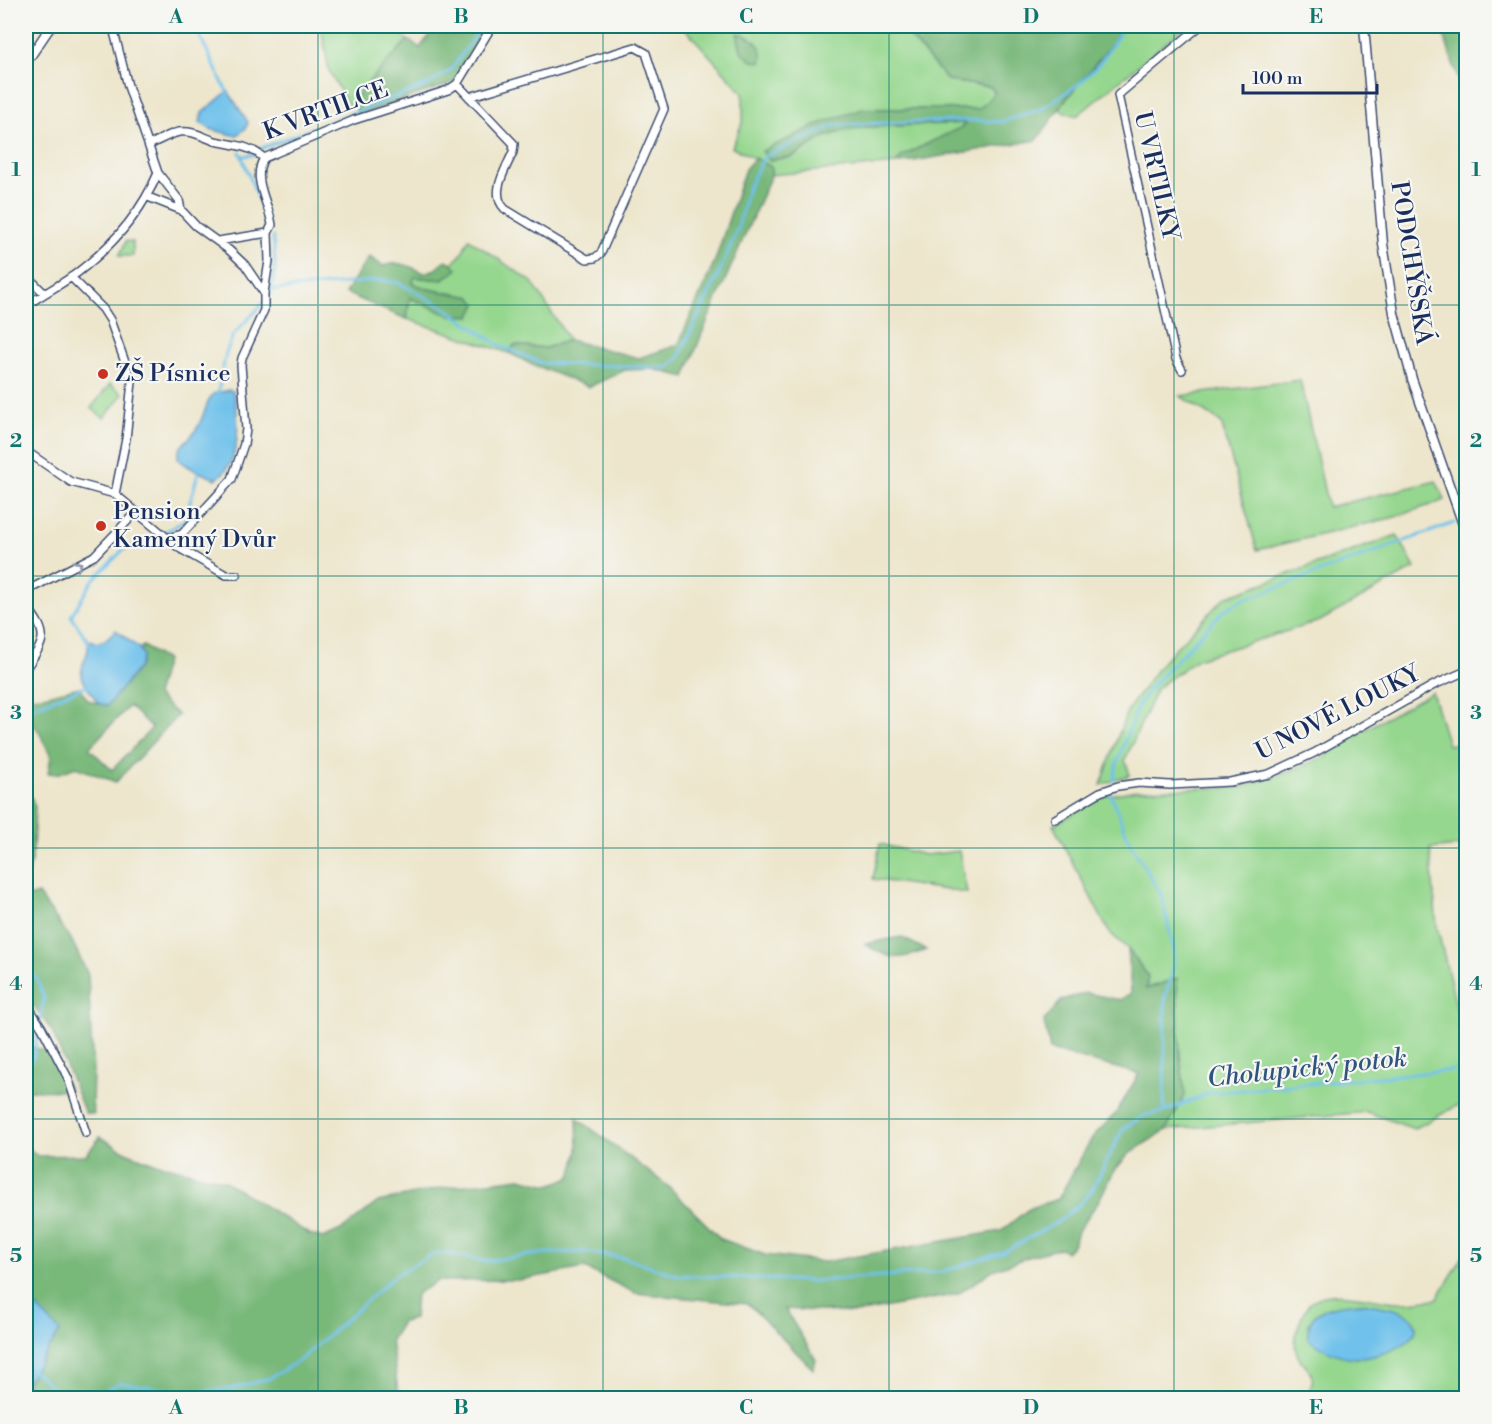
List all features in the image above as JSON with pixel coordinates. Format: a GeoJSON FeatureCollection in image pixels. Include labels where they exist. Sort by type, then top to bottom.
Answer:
{"type":"FeatureCollection","features":[{"type":"Feature","properties":{"kind":"street"},"geometry":{"type":"LineString","coordinates":[[26,63],[50,26]]}},
{"type":"Feature","properties":{"kind":"street"},"geometry":{"type":"LineString","coordinates":[[113,26],[128,86],[158,173],[179,200],[181,210]]}},
{"type":"Feature","properties":{"kind":"street"},"geometry":{"type":"LineString","coordinates":[[469,97],[635,47],[646,53],[664,110],[601,253],[595,258],[587,259],[499,202],[496,193],[513,152],[514,144],[469,97],[457,84],[492,26]]}},
{"type":"Feature","properties":{"kind":"street","name":"U VRTILKY"},"geometry":{"type":"LineString","coordinates":[[1182,370],[1176,359],[1118,95],[1200,26]]}},
{"type":"Feature","properties":{"kind":"street","name":"PODCHÝŠSKÁ"},"geometry":{"type":"LineString","coordinates":[[1364,26],[1383,244],[1394,313],[1412,379],[1467,533]]}},
{"type":"Feature","properties":{"kind":"street","name":"K VRTILCE"},"geometry":{"type":"LineString","coordinates":[[148,145],[178,132],[190,132],[216,141],[240,145],[259,154],[448,90],[457,84]]}},
{"type":"Feature","properties":{"kind":"street"},"geometry":{"type":"LineString","coordinates":[[164,535],[182,534],[232,479],[244,444],[246,429],[241,365],[242,358],[260,322],[268,270],[268,233],[272,225],[259,174],[261,163],[259,154]]}},
{"type":"Feature","properties":{"kind":"street"},"geometry":{"type":"LineString","coordinates":[[26,306],[71,277],[100,254],[148,197],[158,173]]}},
{"type":"Feature","properties":{"kind":"street"},"geometry":{"type":"LineString","coordinates":[[148,197],[181,210],[196,226],[218,241],[245,265],[264,300]]}},
{"type":"Feature","properties":{"kind":"street"},"geometry":{"type":"LineString","coordinates":[[218,241],[268,233]]}},
{"type":"Feature","properties":{"kind":"street"},"geometry":{"type":"LineString","coordinates":[[26,275],[44,293]]}},
{"type":"Feature","properties":{"kind":"street"},"geometry":{"type":"LineString","coordinates":[[71,277],[103,309],[110,320],[132,382],[126,439],[115,494]]}},
{"type":"Feature","properties":{"kind":"street"},"geometry":{"type":"LineString","coordinates":[[26,451],[71,482],[115,494],[179,548],[226,575],[237,575]]}},
{"type":"Feature","properties":{"kind":"street"},"geometry":{"type":"LineString","coordinates":[[26,591],[94,556],[136,512]]}},
{"type":"Feature","properties":{"kind":"street"},"geometry":{"type":"LineString","coordinates":[[26,605],[43,631],[41,644],[26,668]]}},
{"type":"Feature","properties":{"kind":"street","name":"U NOVÉ LOUKY"},"geometry":{"type":"LineString","coordinates":[[1055,819],[1082,801],[1118,786],[1139,783],[1170,785],[1230,782],[1269,774],[1314,753],[1434,685],[1467,671]]}},
{"type":"Feature","properties":{"kind":"street"},"geometry":{"type":"LineString","coordinates":[[26,1003],[68,1078],[86,1133]]}},
{"type":"Feature","properties":{"kind":"green space"},"geometry":{"type":"Polygon","coordinates":[[[321,26],[389,26],[408,40],[363,88],[350,108],[329,71],[321,26]]]}},
{"type":"Feature","properties":{"kind":"green space"},"geometry":{"type":"Polygon","coordinates":[[[436,26],[490,26],[464,72],[452,83],[358,115],[354,102],[363,88],[408,40],[420,48],[436,26]]]}},
{"type":"Feature","properties":{"kind":"green space"},"geometry":{"type":"Polygon","coordinates":[[[683,26],[901,26],[948,81],[991,87],[995,93],[979,109],[863,109],[769,160],[792,157],[824,137],[847,130],[867,127],[966,123],[902,156],[896,164],[771,175],[771,167],[732,147],[743,121],[743,93],[683,26]]]}},
{"type":"Feature","properties":{"kind":"green space"},"geometry":{"type":"Polygon","coordinates":[[[901,26],[1122,26],[1114,42],[1066,99],[1037,140],[896,164],[902,156],[962,127],[965,123],[867,127],[824,137],[792,157],[769,160],[762,151],[826,121],[863,109],[979,109],[995,93],[991,87],[948,81],[901,26]]]}},
{"type":"Feature","properties":{"kind":"green space"},"geometry":{"type":"Polygon","coordinates":[[[1122,26],[1186,26],[1077,116],[1061,111],[1061,106],[1113,42],[1122,26]]]}},
{"type":"Feature","properties":{"kind":"green space"},"geometry":{"type":"Polygon","coordinates":[[[1441,26],[1466,26],[1466,104],[1441,26]]]}},
{"type":"Feature","properties":{"kind":"green space"},"geometry":{"type":"Polygon","coordinates":[[[737,33],[748,36],[760,47],[761,62],[752,61],[741,51],[737,33]]]}},
{"type":"Feature","properties":{"kind":"green space"},"geometry":{"type":"Polygon","coordinates":[[[755,158],[771,167],[771,175],[685,377],[653,369],[625,370],[589,387],[509,353],[514,345],[546,348],[569,340],[639,358],[678,345],[716,258],[745,169],[755,158]]]}},
{"type":"Feature","properties":{"kind":"green space"},"geometry":{"type":"Polygon","coordinates":[[[469,239],[532,282],[569,340],[546,348],[515,345],[509,353],[407,319],[410,298],[471,297],[428,289],[412,283],[415,277],[442,280],[456,269],[452,263],[460,256],[469,239]]]}},
{"type":"Feature","properties":{"kind":"green space"},"geometry":{"type":"Polygon","coordinates":[[[126,241],[133,242],[133,256],[119,256],[126,241]]]}},
{"type":"Feature","properties":{"kind":"green space"},"geometry":{"type":"Polygon","coordinates":[[[369,257],[383,266],[404,265],[424,273],[436,269],[446,260],[452,263],[457,269],[447,276],[438,279],[415,277],[412,283],[428,289],[471,297],[477,304],[471,316],[449,315],[410,298],[406,319],[345,293],[369,257]]]}},
{"type":"Feature","properties":{"kind":"green space"},"geometry":{"type":"Polygon","coordinates":[[[1300,380],[1328,507],[1436,481],[1445,500],[1395,517],[1257,550],[1221,422],[1180,396],[1300,380]]]}},
{"type":"Feature","properties":{"kind":"green space"},"geometry":{"type":"Polygon","coordinates":[[[110,384],[123,394],[104,418],[91,408],[110,384]]]}},
{"type":"Feature","properties":{"kind":"green space"},"geometry":{"type":"Polygon","coordinates":[[[1397,535],[1415,568],[1320,621],[1197,659],[1157,688],[1125,760],[1130,775],[1101,785],[1127,711],[1163,661],[1225,597],[1397,535]]]}},
{"type":"Feature","properties":{"kind":"green space"},"geometry":{"type":"Polygon","coordinates":[[[143,646],[166,660],[156,695],[178,715],[116,782],[76,767],[57,774],[48,773],[51,756],[38,730],[26,716],[26,697],[43,696],[79,687],[88,700],[107,706],[139,667],[143,656],[140,649],[143,646]],[[129,706],[89,748],[112,770],[152,728],[129,706]]]}},
{"type":"Feature","properties":{"kind":"green space"},"geometry":{"type":"Polygon","coordinates":[[[1432,692],[1448,745],[1466,742],[1466,845],[1430,849],[1437,927],[1466,1046],[1466,1101],[1414,1129],[1367,1112],[1166,1130],[1185,1095],[1180,1056],[1157,984],[1146,989],[1148,976],[1128,949],[1109,932],[1053,825],[1104,796],[1137,790],[1242,787],[1285,773],[1327,756],[1332,748],[1432,692]]]}},
{"type":"Feature","properties":{"kind":"green space"},"geometry":{"type":"Polygon","coordinates":[[[26,783],[35,807],[33,850],[29,873],[26,874],[26,783]]]}},
{"type":"Feature","properties":{"kind":"green space"},"geometry":{"type":"Polygon","coordinates":[[[880,844],[925,855],[959,851],[967,893],[873,879],[880,844]]]}},
{"type":"Feature","properties":{"kind":"green space"},"geometry":{"type":"Polygon","coordinates":[[[38,894],[71,939],[88,975],[94,1114],[85,1113],[52,1031],[26,995],[26,898],[38,894]]]}},
{"type":"Feature","properties":{"kind":"green space"},"geometry":{"type":"Polygon","coordinates":[[[901,937],[926,950],[909,956],[895,957],[881,953],[865,944],[901,937]]]}},
{"type":"Feature","properties":{"kind":"green space"},"geometry":{"type":"Polygon","coordinates":[[[1128,949],[1148,976],[1146,989],[1177,978],[1180,1056],[1185,1095],[1166,1130],[1130,1153],[1114,1171],[1098,1202],[1079,1229],[1073,1245],[1066,1252],[1061,1248],[993,1270],[958,1294],[856,1313],[785,1309],[816,1360],[813,1369],[748,1304],[635,1293],[585,1268],[519,1280],[437,1281],[416,1294],[414,1319],[402,1322],[391,1340],[399,1398],[26,1398],[26,1383],[46,1353],[36,1307],[26,1304],[26,1146],[37,1156],[86,1155],[100,1137],[128,1153],[152,1162],[225,1181],[309,1234],[323,1238],[343,1229],[378,1202],[442,1188],[520,1178],[549,1185],[571,1177],[578,1151],[577,1118],[668,1186],[721,1239],[765,1255],[824,1262],[1001,1231],[1030,1208],[1058,1199],[1092,1138],[1116,1113],[1139,1074],[1050,1050],[1044,1021],[1062,1000],[1086,993],[1120,1000],[1131,993],[1128,949]]]}},
{"type":"Feature","properties":{"kind":"green space"},"geometry":{"type":"Polygon","coordinates":[[[26,1045],[52,1053],[70,1091],[26,1090],[26,1045]]]}},
{"type":"Feature","properties":{"kind":"green space"},"geometry":{"type":"Polygon","coordinates":[[[1464,1255],[1466,1257],[1466,1397],[1298,1398],[1307,1392],[1312,1381],[1311,1373],[1297,1354],[1295,1343],[1305,1310],[1312,1302],[1334,1295],[1360,1296],[1395,1302],[1437,1299],[1464,1255]],[[1362,1303],[1326,1310],[1309,1324],[1396,1310],[1362,1303]]]}},
{"type":"Feature","properties":{"kind":"water"},"geometry":{"type":"Polygon","coordinates":[[[228,91],[248,122],[246,128],[236,136],[210,129],[200,122],[202,113],[228,91]]]}},
{"type":"Feature","properties":{"kind":"water"},"geometry":{"type":"Polygon","coordinates":[[[229,390],[233,391],[237,414],[237,439],[231,462],[216,479],[186,465],[178,458],[178,454],[180,448],[198,426],[210,397],[229,390]]]}},
{"type":"Feature","properties":{"kind":"water"},"geometry":{"type":"Polygon","coordinates":[[[116,630],[140,649],[143,656],[139,667],[107,706],[98,703],[85,683],[82,667],[88,651],[88,642],[91,640],[96,643],[105,640],[116,630]]]}},
{"type":"Feature","properties":{"kind":"water"},"geometry":{"type":"Polygon","coordinates":[[[1362,1303],[1394,1309],[1406,1314],[1416,1326],[1414,1334],[1399,1347],[1360,1358],[1333,1353],[1308,1339],[1308,1328],[1312,1320],[1324,1309],[1362,1303]]]}},
{"type":"Feature","properties":{"kind":"water"},"geometry":{"type":"Polygon","coordinates":[[[26,1304],[36,1307],[60,1331],[26,1383],[26,1304]]]}},
{"type":"Feature","properties":{"kind":"waterway"},"geometry":{"type":"LineString","coordinates":[[195,26],[228,94]]}},
{"type":"Feature","properties":{"kind":"waterway"},"geometry":{"type":"LineString","coordinates":[[242,156],[252,155],[262,148],[427,85],[451,70],[482,26]]}},
{"type":"Feature","properties":{"kind":"waterway"},"geometry":{"type":"LineString","coordinates":[[272,290],[383,280],[399,283],[444,307],[497,344],[541,363],[667,368],[678,359],[719,273],[738,227],[748,188],[764,157],[835,125],[974,120],[1001,122],[1041,109],[1079,84],[1100,63],[1117,38],[1122,26]]}},
{"type":"Feature","properties":{"kind":"waterway"},"geometry":{"type":"LineString","coordinates":[[240,152],[267,222]]}},
{"type":"Feature","properties":{"kind":"waterway"},"geometry":{"type":"LineString","coordinates":[[217,397],[226,353],[233,335],[269,297],[272,289],[275,260],[273,237]]}},
{"type":"Feature","properties":{"kind":"waterway"},"geometry":{"type":"LineString","coordinates":[[90,644],[71,616],[93,580],[123,550],[169,530],[185,520],[199,470]]}},
{"type":"Feature","properties":{"kind":"waterway"},"geometry":{"type":"LineString","coordinates":[[1114,780],[1117,763],[1137,708],[1149,689],[1224,610],[1240,601],[1454,523]]}},
{"type":"Feature","properties":{"kind":"waterway"},"geometry":{"type":"LineString","coordinates":[[26,710],[91,684]]}},
{"type":"Feature","properties":{"kind":"waterway"},"geometry":{"type":"LineString","coordinates":[[1111,795],[1130,843],[1161,894],[1174,950],[1173,971],[1165,997],[1164,1111]]}},
{"type":"Feature","properties":{"kind":"waterway"},"geometry":{"type":"LineString","coordinates":[[26,965],[38,982],[44,998],[33,1058],[26,1068]]}},
{"type":"Feature","properties":{"kind":"waterway","name":"Cholupický potok"},"geometry":{"type":"LineString","coordinates":[[102,1398],[108,1389],[120,1383],[189,1392],[229,1389],[268,1379],[300,1360],[396,1275],[431,1255],[446,1253],[485,1261],[546,1253],[585,1252],[625,1258],[677,1275],[812,1281],[941,1272],[1004,1252],[1059,1221],[1081,1203],[1092,1190],[1123,1129],[1145,1115],[1164,1112],[1209,1093],[1454,1070]]}},
{"type":"Feature","properties":{"kind":"waterway"},"geometry":{"type":"LineString","coordinates":[[26,1367],[36,1373],[61,1398]]}},
{"type":"Feature","properties":{"kind":"waterway"},"geometry":{"type":"LineString","coordinates":[[55,1390],[66,1391],[74,1398]]}},
{"type":"Feature","properties":{"kind":"place","name":"ZŠ Písnice"},"geometry":{"type":"Point","coordinates":[103,374]}},
{"type":"Feature","properties":{"kind":"place","name":"Pension Kamenný Dvůr"},"geometry":{"type":"Point","coordinates":[101,526]}}]}
